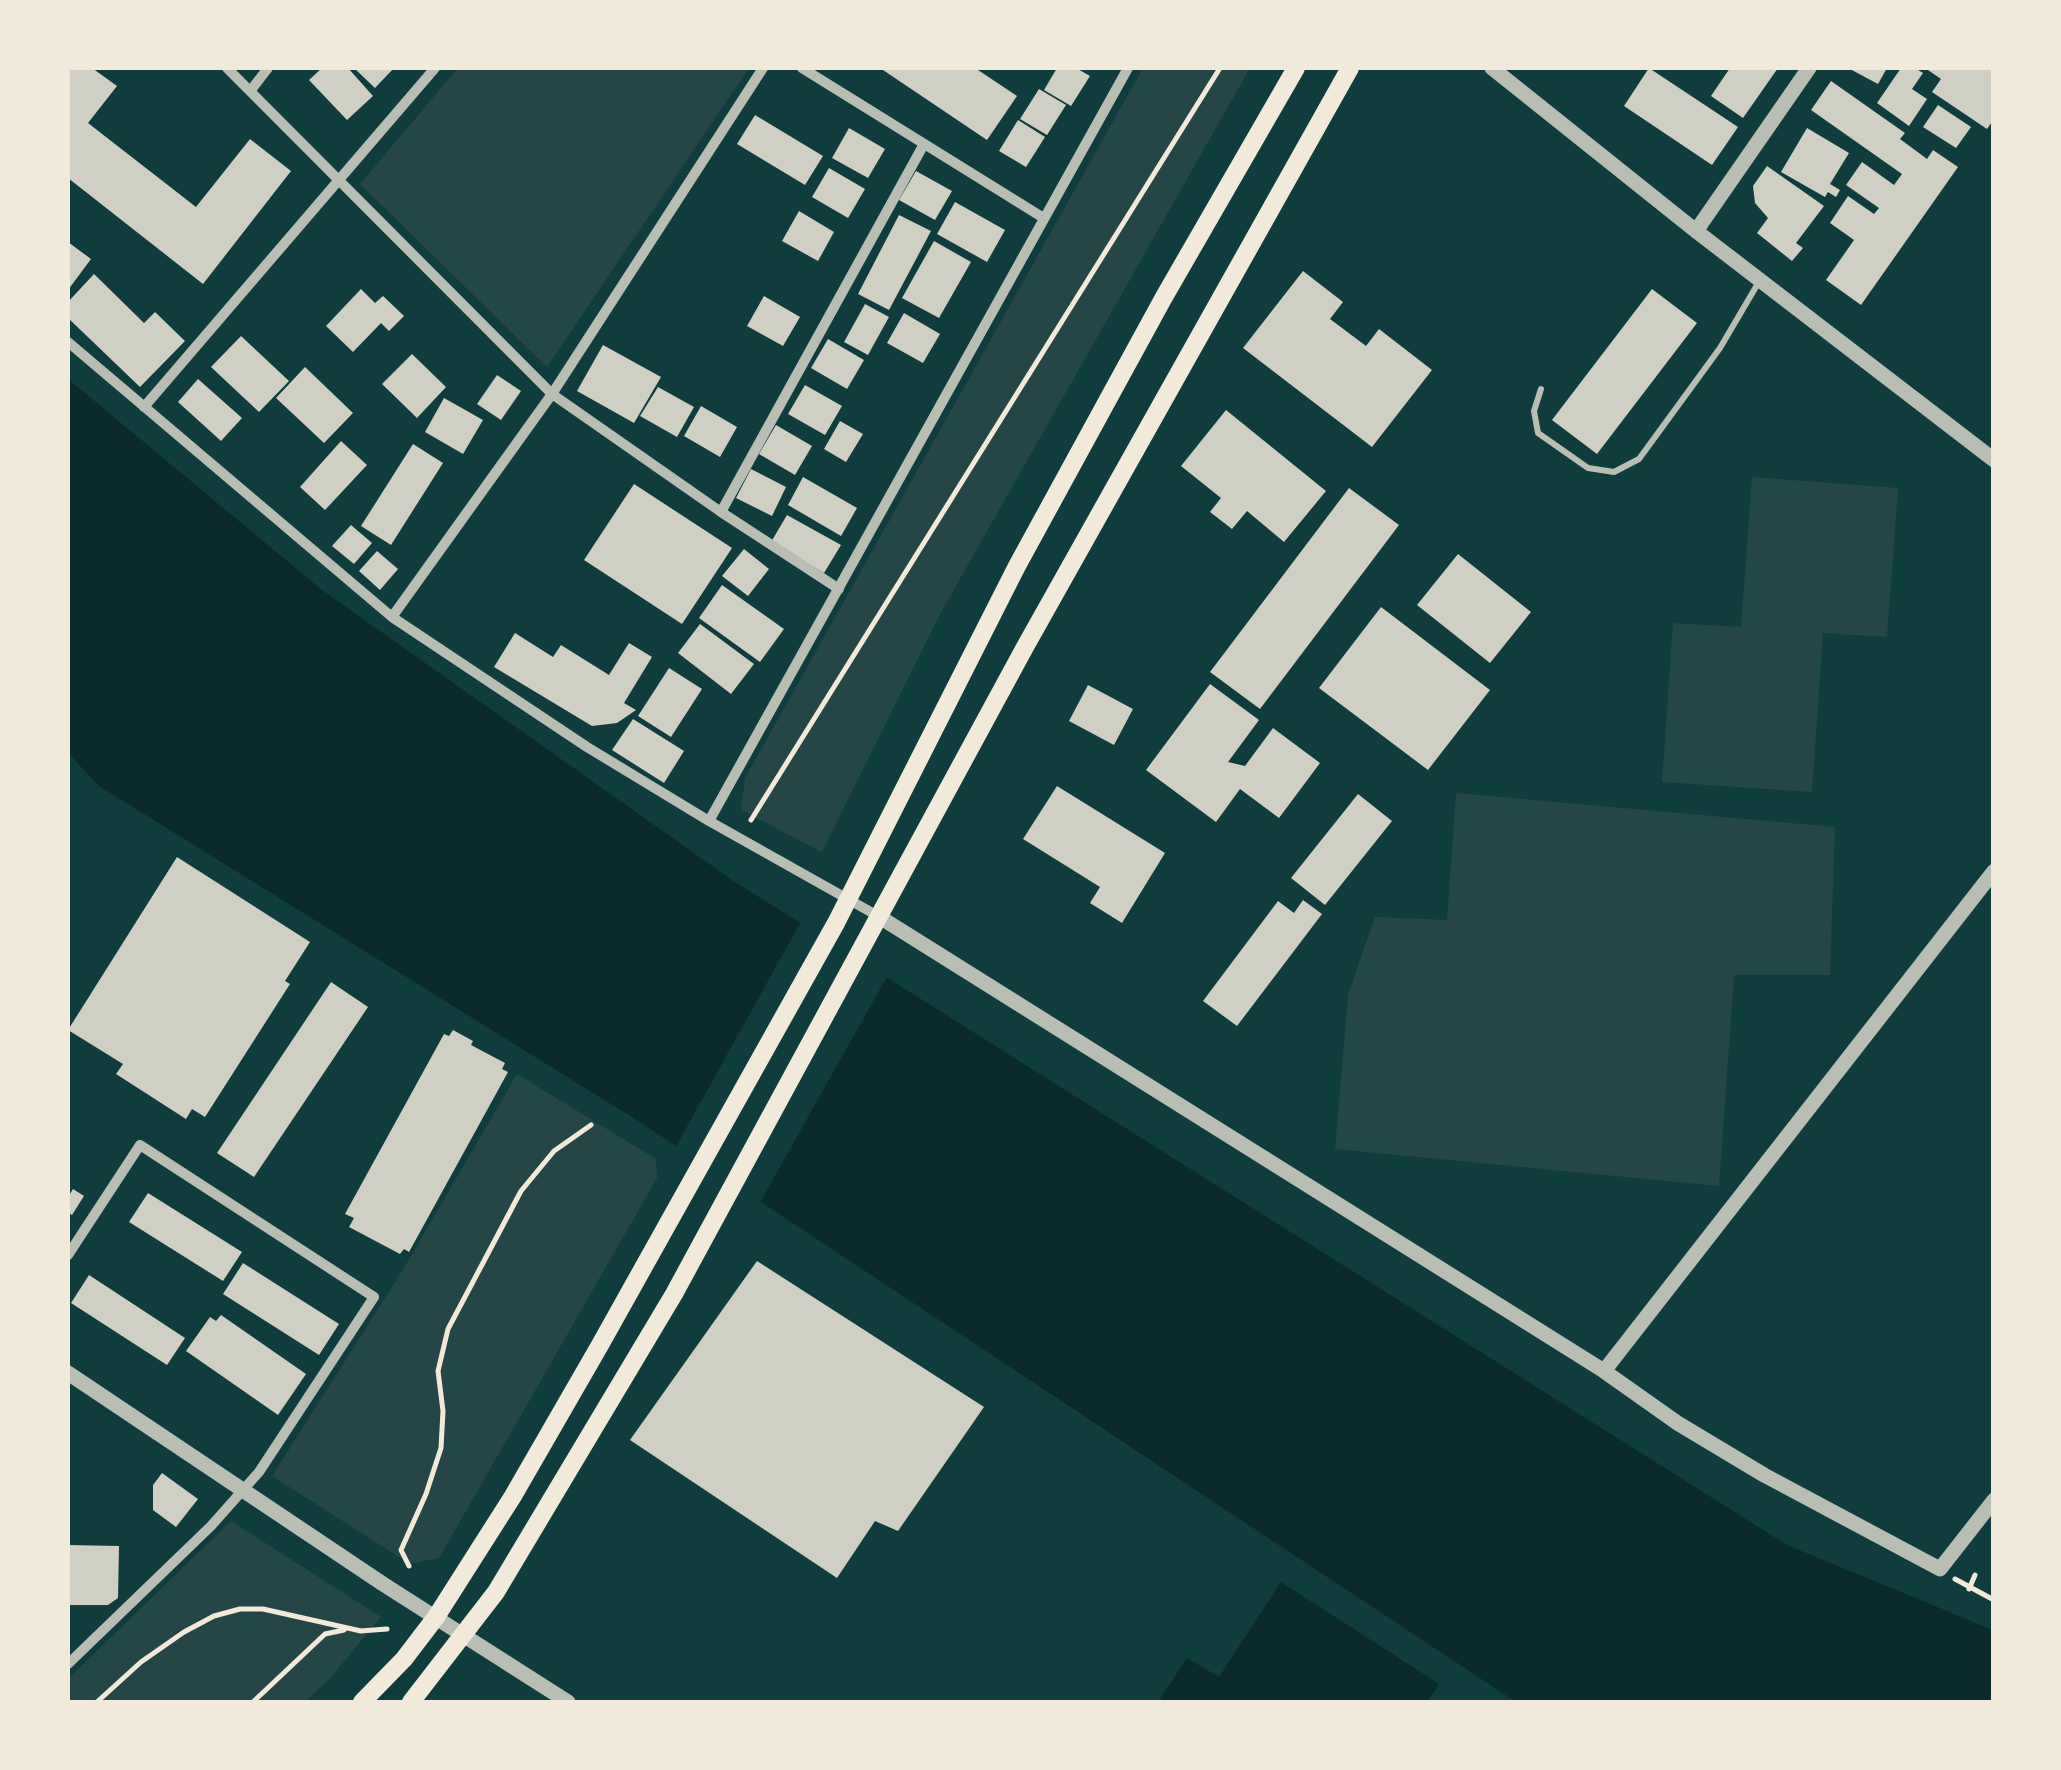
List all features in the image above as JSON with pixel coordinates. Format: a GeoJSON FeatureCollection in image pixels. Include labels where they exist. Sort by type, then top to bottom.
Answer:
{"type":"FeatureCollection","features":[{"type":"Feature","properties":{"kind":"main road"},"geometry":{"type":"LineString","coordinates":[[362,1702],[404,1659],[436,1617],[513,1496],[697,1175],[836,923],[1017,566],[1164,297],[1296,68]]}},
{"type":"Feature","properties":{"kind":"main road"},"geometry":{"type":"LineString","coordinates":[[410,1702],[496,1592],[592,1434],[728,1196],[862,943],[1350,68]]}},
{"type":"Feature","properties":{"kind":"street"},"geometry":{"type":"LineString","coordinates":[[227,68],[552,394],[839,589]]}},
{"type":"Feature","properties":{"kind":"street"},"geometry":{"type":"LineString","coordinates":[[251,90],[268,68]]}},
{"type":"Feature","properties":{"kind":"street"},"geometry":{"type":"LineString","coordinates":[[144,407],[435,68]]}},
{"type":"Feature","properties":{"kind":"street"},"geometry":{"type":"LineString","coordinates":[[392,617],[552,394],[763,68]]}},
{"type":"Feature","properties":{"kind":"street"},"geometry":{"type":"LineString","coordinates":[[802,68],[1042,217]]}},
{"type":"Feature","properties":{"kind":"street"},"geometry":{"type":"LineString","coordinates":[[709,821],[1128,68]]}},
{"type":"Feature","properties":{"kind":"street"},"geometry":{"type":"LineString","coordinates":[[1492,68],[1994,460]]}},
{"type":"Feature","properties":{"kind":"street"},"geometry":{"type":"LineString","coordinates":[[1696,231],[1809,68]]}},
{"type":"Feature","properties":{"kind":"street"},"geometry":{"type":"LineString","coordinates":[[721,512],[924,144]]}},
{"type":"Feature","properties":{"kind":"street"},"geometry":{"type":"LineString","coordinates":[[68,342],[392,617],[587,746],[709,821],[878,916],[1604,1371],[1679,1424],[1764,1475],[1940,1569],[1994,1500]]}},
{"type":"Feature","properties":{"kind":"street"},"geometry":{"type":"LineString","coordinates":[[1604,1371],[1994,871]]}},
{"type":"Feature","properties":{"kind":"street"},"geometry":{"type":"LineString","coordinates":[[68,1254],[140,1145],[374,1297],[259,1472],[211,1526],[68,1664]]}},
{"type":"Feature","properties":{"kind":"street"},"geometry":{"type":"LineString","coordinates":[[68,1374],[568,1702]]}},
{"type":"Feature","properties":{"kind":"lane"},"geometry":{"type":"LineString","coordinates":[[1541,389],[1534,411],[1538,432],[1588,468],[1614,472],[1640,459],[1720,348],[1761,278]]}},
{"type":"Feature","properties":{"kind":"path"},"geometry":{"type":"LineString","coordinates":[[752,820],[1220,68]]}},
{"type":"Feature","properties":{"kind":"path"},"geometry":{"type":"LineString","coordinates":[[409,1566],[402,1550],[441,1448],[444,1411],[438,1370],[448,1330],[521,1190],[554,1150],[591,1125]]}},
{"type":"Feature","properties":{"kind":"path"},"geometry":{"type":"LineString","coordinates":[[1940,1569],[1994,1600]]}},
{"type":"Feature","properties":{"kind":"path"},"geometry":{"type":"LineString","coordinates":[[1969,1589],[1976,1575]]}},
{"type":"Feature","properties":{"kind":"path"},"geometry":{"type":"LineString","coordinates":[[98,1702],[141,1662],[214,1616],[240,1609],[263,1609],[361,1631]]}},
{"type":"Feature","properties":{"kind":"path"},"geometry":{"type":"LineString","coordinates":[[253,1702],[325,1634],[387,1629]]}},
{"type":"Feature","properties":{"kind":"shaded area"},"geometry":{"type":"Polygon","coordinates":[[[458,68],[749,68],[547,367],[360,184],[458,68]]]}},
{"type":"Feature","properties":{"kind":"shaded area"},"geometry":{"type":"Polygon","coordinates":[[[1143,68],[1250,68],[940,614],[822,852],[741,810],[745,778],[1143,68]]]}},
{"type":"Feature","properties":{"kind":"shaded area"},"geometry":{"type":"Polygon","coordinates":[[[68,379],[322,590],[732,880],[1787,1545],[1993,1630],[1993,1702],[1516,1702],[643,1124],[99,786],[68,753],[68,379]]]}},
{"type":"Feature","properties":{"kind":"shaded area"},"geometry":{"type":"Polygon","coordinates":[[[1752,477],[1898,488],[1887,637],[1823,633],[1812,792],[1662,782],[1673,623],[1741,627],[1752,477]]]}},
{"type":"Feature","properties":{"kind":"shaded area"},"geometry":{"type":"Polygon","coordinates":[[[1456,793],[1835,827],[1830,975],[1734,975],[1719,1186],[1335,1149],[1348,995],[1375,917],[1447,920],[1456,793]]]}},
{"type":"Feature","properties":{"kind":"shaded area"},"geometry":{"type":"Polygon","coordinates":[[[517,1074],[656,1159],[657,1178],[439,1558],[410,1564],[272,1476],[404,1268],[517,1074]]]}},
{"type":"Feature","properties":{"kind":"shaded area"},"geometry":{"type":"Polygon","coordinates":[[[231,1521],[381,1617],[331,1677],[305,1702],[68,1702],[68,1679],[231,1521]]]}},
{"type":"Feature","properties":{"kind":"shaded area"},"geometry":{"type":"Polygon","coordinates":[[[1281,1582],[1439,1684],[1427,1702],[1158,1702],[1187,1658],[1219,1677],[1281,1582]]]}},
{"type":"Feature","properties":{"kind":"pier"},"geometry":{"type":"Polygon","coordinates":[[[803,918],[889,973],[758,1206],[674,1150],[803,918]]]}},
{"type":"Feature","properties":{"kind":"building"},"geometry":{"type":"Polygon","coordinates":[[[68,68],[92,68],[117,86],[88,123],[196,207],[250,139],[291,171],[203,284],[68,178],[68,68]]]}},
{"type":"Feature","properties":{"kind":"building"},"geometry":{"type":"Polygon","coordinates":[[[322,68],[348,68],[373,96],[347,120],[309,80],[322,68]]]}},
{"type":"Feature","properties":{"kind":"building"},"geometry":{"type":"Polygon","coordinates":[[[354,68],[394,68],[375,88],[354,68]]]}},
{"type":"Feature","properties":{"kind":"building"},"geometry":{"type":"Polygon","coordinates":[[[880,68],[975,68],[1017,96],[987,140],[880,68]]]}},
{"type":"Feature","properties":{"kind":"building"},"geometry":{"type":"Polygon","coordinates":[[[1057,68],[1076,68],[1090,76],[1071,106],[1044,90],[1057,68]]]}},
{"type":"Feature","properties":{"kind":"building"},"geometry":{"type":"Polygon","coordinates":[[[1649,68],[1738,127],[1712,165],[1624,106],[1649,68]]]}},
{"type":"Feature","properties":{"kind":"building"},"geometry":{"type":"Polygon","coordinates":[[[1730,68],[1778,68],[1743,118],[1711,96],[1730,68]]]}},
{"type":"Feature","properties":{"kind":"building"},"geometry":{"type":"Polygon","coordinates":[[[1848,68],[1887,68],[1878,84],[1848,68]]]}},
{"type":"Feature","properties":{"kind":"building"},"geometry":{"type":"Polygon","coordinates":[[[1901,68],[1915,68],[1923,73],[1912,89],[1927,99],[1909,126],[1877,103],[1901,68]]]}},
{"type":"Feature","properties":{"kind":"building"},"geometry":{"type":"Polygon","coordinates":[[[1925,68],[1994,68],[1994,119],[1987,129],[1932,92],[1941,79],[1925,68]]]}},
{"type":"Feature","properties":{"kind":"building"},"geometry":{"type":"Polygon","coordinates":[[[1831,81],[1905,133],[1900,139],[1927,159],[1933,150],[1958,167],[1861,305],[1826,280],[1854,240],[1830,223],[1848,196],[1874,214],[1879,208],[1846,185],[1862,162],[1894,185],[1902,174],[1811,110],[1831,81]]]}},
{"type":"Feature","properties":{"kind":"building"},"geometry":{"type":"Polygon","coordinates":[[[1039,89],[1066,105],[1047,135],[1020,119],[1039,89]]]}},
{"type":"Feature","properties":{"kind":"building"},"geometry":{"type":"Polygon","coordinates":[[[1938,105],[1971,127],[1956,148],[1923,127],[1938,105]]]}},
{"type":"Feature","properties":{"kind":"building"},"geometry":{"type":"Polygon","coordinates":[[[755,115],[823,156],[805,185],[737,144],[755,115]]]}},
{"type":"Feature","properties":{"kind":"building"},"geometry":{"type":"Polygon","coordinates":[[[1018,120],[1045,137],[1026,167],[999,151],[1018,120]]]}},
{"type":"Feature","properties":{"kind":"building"},"geometry":{"type":"Polygon","coordinates":[[[849,128],[885,149],[868,178],[832,158],[849,128]]]}},
{"type":"Feature","properties":{"kind":"building"},"geometry":{"type":"Polygon","coordinates":[[[1807,128],[1849,153],[1830,184],[1840,190],[1836,197],[1828,192],[1825,197],[1781,172],[1807,128]]]}},
{"type":"Feature","properties":{"kind":"building"},"geometry":{"type":"Polygon","coordinates":[[[1767,166],[1824,206],[1796,243],[1803,248],[1792,261],[1757,233],[1768,218],[1755,203],[1753,186],[1767,166]]]}},
{"type":"Feature","properties":{"kind":"building"},"geometry":{"type":"Polygon","coordinates":[[[829,168],[865,189],[848,218],[812,197],[829,168]]]}},
{"type":"Feature","properties":{"kind":"building"},"geometry":{"type":"Polygon","coordinates":[[[916,171],[952,191],[935,220],[899,200],[916,171]]]}},
{"type":"Feature","properties":{"kind":"building"},"geometry":{"type":"Polygon","coordinates":[[[955,202],[1005,230],[987,262],[937,234],[955,202]]]}},
{"type":"Feature","properties":{"kind":"building"},"geometry":{"type":"Polygon","coordinates":[[[799,211],[834,232],[818,261],[782,241],[799,211]]]}},
{"type":"Feature","properties":{"kind":"building"},"geometry":{"type":"Polygon","coordinates":[[[899,215],[931,231],[889,310],[858,294],[899,215]]]}},
{"type":"Feature","properties":{"kind":"building"},"geometry":{"type":"Polygon","coordinates":[[[934,241],[971,262],[939,318],[902,298],[934,241]]]}},
{"type":"Feature","properties":{"kind":"building"},"geometry":{"type":"Polygon","coordinates":[[[68,242],[91,259],[68,290],[68,242]]]}},
{"type":"Feature","properties":{"kind":"building"},"geometry":{"type":"Polygon","coordinates":[[[1303,271],[1343,302],[1330,319],[1366,346],[1379,329],[1432,370],[1372,447],[1243,348],[1303,271]]]}},
{"type":"Feature","properties":{"kind":"building"},"geometry":{"type":"Polygon","coordinates":[[[94,274],[144,323],[155,312],[185,341],[140,387],[68,318],[68,302],[94,274]]]}},
{"type":"Feature","properties":{"kind":"building"},"geometry":{"type":"Polygon","coordinates":[[[361,289],[375,303],[383,296],[404,316],[389,331],[381,323],[353,352],[326,326],[361,289]]]}},
{"type":"Feature","properties":{"kind":"building"},"geometry":{"type":"Polygon","coordinates":[[[1652,289],[1697,323],[1597,454],[1552,420],[1652,289]]]}},
{"type":"Feature","properties":{"kind":"building"},"geometry":{"type":"Polygon","coordinates":[[[764,296],[800,317],[783,346],[747,326],[764,296]]]}},
{"type":"Feature","properties":{"kind":"building"},"geometry":{"type":"Polygon","coordinates":[[[865,304],[889,317],[868,355],[844,342],[865,304]]]}},
{"type":"Feature","properties":{"kind":"building"},"geometry":{"type":"Polygon","coordinates":[[[904,313],[940,334],[923,363],[887,343],[904,313]]]}},
{"type":"Feature","properties":{"kind":"building"},"geometry":{"type":"Polygon","coordinates":[[[241,336],[289,381],[259,412],[211,367],[241,336]]]}},
{"type":"Feature","properties":{"kind":"building"},"geometry":{"type":"Polygon","coordinates":[[[828,339],[864,360],[847,389],[811,368],[828,339]]]}},
{"type":"Feature","properties":{"kind":"building"},"geometry":{"type":"Polygon","coordinates":[[[603,345],[661,377],[634,423],[577,391],[603,345]]]}},
{"type":"Feature","properties":{"kind":"building"},"geometry":{"type":"Polygon","coordinates":[[[412,354],[446,387],[417,418],[382,384],[412,354]]]}},
{"type":"Feature","properties":{"kind":"building"},"geometry":{"type":"Polygon","coordinates":[[[305,367],[353,413],[324,443],[276,398],[305,367]]]}},
{"type":"Feature","properties":{"kind":"building"},"geometry":{"type":"Polygon","coordinates":[[[497,375],[521,391],[501,420],[477,404],[497,375]]]}},
{"type":"Feature","properties":{"kind":"building"},"geometry":{"type":"Polygon","coordinates":[[[198,379],[242,418],[221,441],[178,402],[198,379]]]}},
{"type":"Feature","properties":{"kind":"building"},"geometry":{"type":"Polygon","coordinates":[[[805,385],[842,406],[825,435],[788,414],[805,385]]]}},
{"type":"Feature","properties":{"kind":"building"},"geometry":{"type":"Polygon","coordinates":[[[658,387],[694,407],[677,437],[640,416],[658,387]]]}},
{"type":"Feature","properties":{"kind":"building"},"geometry":{"type":"Polygon","coordinates":[[[444,398],[483,420],[463,454],[425,432],[444,398]]]}},
{"type":"Feature","properties":{"kind":"building"},"geometry":{"type":"Polygon","coordinates":[[[701,406],[737,427],[720,457],[684,436],[701,406]]]}},
{"type":"Feature","properties":{"kind":"building"},"geometry":{"type":"Polygon","coordinates":[[[1226,410],[1326,491],[1284,542],[1247,511],[1232,529],[1210,512],[1221,498],[1181,466],[1226,410]]]}},
{"type":"Feature","properties":{"kind":"building"},"geometry":{"type":"Polygon","coordinates":[[[840,421],[863,434],[846,462],[824,449],[840,421]]]}},
{"type":"Feature","properties":{"kind":"building"},"geometry":{"type":"Polygon","coordinates":[[[776,425],[812,446],[795,475],[759,454],[776,425]]]}},
{"type":"Feature","properties":{"kind":"building"},"geometry":{"type":"Polygon","coordinates":[[[341,441],[367,465],[325,510],[300,487],[341,441]]]}},
{"type":"Feature","properties":{"kind":"building"},"geometry":{"type":"Polygon","coordinates":[[[413,444],[443,463],[391,545],[361,526],[413,444]]]}},
{"type":"Feature","properties":{"kind":"building"},"geometry":{"type":"Polygon","coordinates":[[[751,469],[786,487],[772,516],[736,498],[751,469]]]}},
{"type":"Feature","properties":{"kind":"building"},"geometry":{"type":"Polygon","coordinates":[[[803,477],[857,508],[841,536],[788,505],[803,477]]]}},
{"type":"Feature","properties":{"kind":"building"},"geometry":{"type":"Polygon","coordinates":[[[634,484],[732,548],[682,624],[584,560],[634,484]]]}},
{"type":"Feature","properties":{"kind":"building"},"geometry":{"type":"Polygon","coordinates":[[[1349,488],[1399,525],[1260,709],[1210,672],[1349,488]]]}},
{"type":"Feature","properties":{"kind":"building"},"geometry":{"type":"Polygon","coordinates":[[[787,515],[841,545],[824,573],[771,542],[787,515]]]}},
{"type":"Feature","properties":{"kind":"building"},"geometry":{"type":"Polygon","coordinates":[[[351,525],[372,543],[354,564],[332,546],[351,525]]]}},
{"type":"Feature","properties":{"kind":"building"},"geometry":{"type":"Polygon","coordinates":[[[744,549],[769,569],[748,596],[722,576],[744,549]]]}},
{"type":"Feature","properties":{"kind":"building"},"geometry":{"type":"Polygon","coordinates":[[[377,551],[398,569],[380,590],[359,571],[377,551]]]}},
{"type":"Feature","properties":{"kind":"building"},"geometry":{"type":"Polygon","coordinates":[[[1458,554],[1531,612],[1490,663],[1417,605],[1458,554]]]}},
{"type":"Feature","properties":{"kind":"building"},"geometry":{"type":"Polygon","coordinates":[[[722,585],[784,629],[760,662],[699,618],[722,585]]]}},
{"type":"Feature","properties":{"kind":"building"},"geometry":{"type":"Polygon","coordinates":[[[1381,607],[1490,690],[1428,770],[1319,688],[1381,607]]]}},
{"type":"Feature","properties":{"kind":"building"},"geometry":{"type":"Polygon","coordinates":[[[700,624],[754,664],[731,694],[678,653],[700,624]]]}},
{"type":"Feature","properties":{"kind":"building"},"geometry":{"type":"Polygon","coordinates":[[[515,633],[553,657],[561,645],[609,675],[629,643],[652,657],[624,703],[636,710],[617,723],[592,726],[494,667],[515,633]]]}},
{"type":"Feature","properties":{"kind":"building"},"geometry":{"type":"Polygon","coordinates":[[[669,668],[702,689],[671,737],[638,716],[669,668]]]}},
{"type":"Feature","properties":{"kind":"building"},"geometry":{"type":"Polygon","coordinates":[[[1210,684],[1259,720],[1228,762],[1245,766],[1273,728],[1320,763],[1279,818],[1240,789],[1216,822],[1146,770],[1210,684]]]}},
{"type":"Feature","properties":{"kind":"building"},"geometry":{"type":"Polygon","coordinates":[[[1088,685],[1133,709],[1114,745],[1069,721],[1088,685]]]}},
{"type":"Feature","properties":{"kind":"building"},"geometry":{"type":"Polygon","coordinates":[[[633,719],[684,751],[664,783],[612,750],[633,719]]]}},
{"type":"Feature","properties":{"kind":"building"},"geometry":{"type":"Polygon","coordinates":[[[1057,786],[1165,853],[1122,923],[1090,903],[1100,887],[1023,839],[1057,786]]]}},
{"type":"Feature","properties":{"kind":"building"},"geometry":{"type":"Polygon","coordinates":[[[1358,794],[1392,821],[1325,905],[1291,878],[1358,794]]]}},
{"type":"Feature","properties":{"kind":"building"},"geometry":{"type":"Polygon","coordinates":[[[177,857],[310,942],[285,981],[290,984],[205,1117],[192,1109],[186,1119],[116,1074],[123,1064],[68,1030],[177,857]]]}},
{"type":"Feature","properties":{"kind":"building"},"geometry":{"type":"Polygon","coordinates":[[[1303,900],[1322,914],[1237,1026],[1203,1001],[1278,901],[1294,913],[1303,900]]]}},
{"type":"Feature","properties":{"kind":"building"},"geometry":{"type":"Polygon","coordinates":[[[331,982],[368,1007],[254,1177],[217,1153],[331,982]]]}},
{"type":"Feature","properties":{"kind":"building"},"geometry":{"type":"Polygon","coordinates":[[[453,1030],[473,1041],[471,1045],[505,1063],[502,1069],[508,1072],[409,1252],[404,1249],[400,1254],[349,1227],[354,1218],[345,1214],[444,1034],[449,1036],[453,1030]]]}},
{"type":"Feature","properties":{"kind":"building"},"geometry":{"type":"Polygon","coordinates":[[[73,1189],[84,1196],[72,1215],[68,1212],[68,1197],[73,1189]]]}},
{"type":"Feature","properties":{"kind":"building"},"geometry":{"type":"Polygon","coordinates":[[[148,1193],[242,1252],[223,1281],[129,1222],[148,1193]]]}},
{"type":"Feature","properties":{"kind":"building"},"geometry":{"type":"Polygon","coordinates":[[[757,1261],[984,1407],[898,1531],[875,1521],[837,1578],[630,1440],[757,1261]]]}},
{"type":"Feature","properties":{"kind":"building"},"geometry":{"type":"Polygon","coordinates":[[[243,1263],[339,1324],[319,1355],[223,1294],[243,1263]]]}},
{"type":"Feature","properties":{"kind":"building"},"geometry":{"type":"Polygon","coordinates":[[[89,1275],[185,1338],[167,1365],[71,1303],[89,1275]]]}},
{"type":"Feature","properties":{"kind":"building"},"geometry":{"type":"Polygon","coordinates":[[[221,1315],[306,1374],[278,1415],[186,1351],[210,1317],[216,1321],[221,1315]]]}},
{"type":"Feature","properties":{"kind":"building"},"geometry":{"type":"Polygon","coordinates":[[[162,1473],[198,1499],[176,1527],[153,1510],[153,1485],[162,1473]]]}},
{"type":"Feature","properties":{"kind":"building"},"geometry":{"type":"Polygon","coordinates":[[[68,1545],[119,1546],[118,1598],[108,1605],[68,1605],[68,1545]]]}}]}
